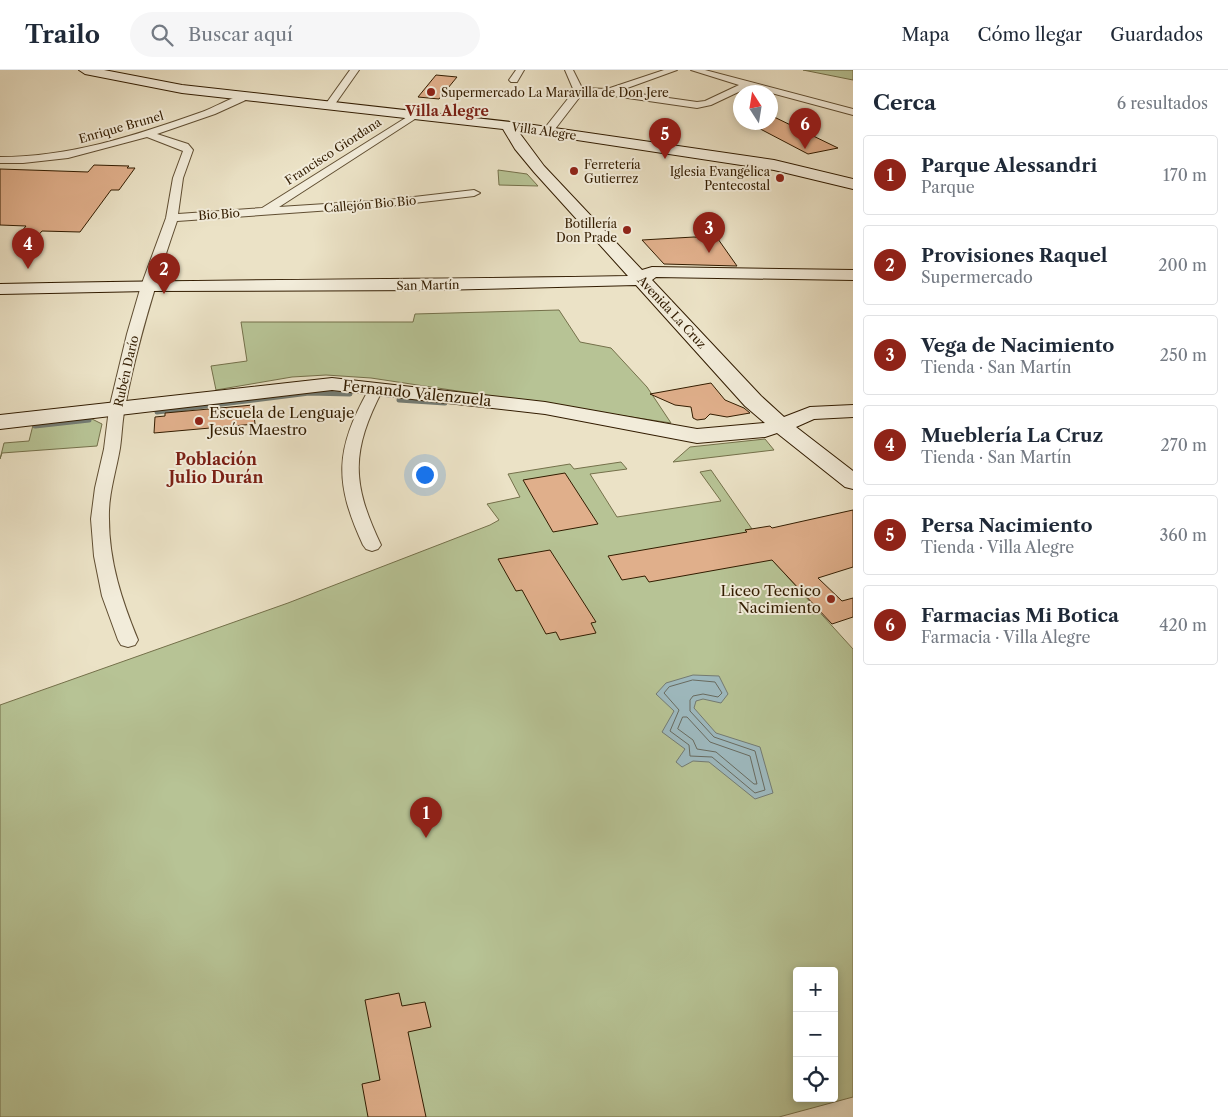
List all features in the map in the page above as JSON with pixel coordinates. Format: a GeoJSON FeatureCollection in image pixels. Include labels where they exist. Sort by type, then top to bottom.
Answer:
{"type":"FeatureCollection","features":[{"type":"Feature","properties":{"kind":"main road","name":"Villa Alegre"},"geometry":{"type":"LineString","coordinates":[[85,70],[182,89],[508,126],[538,143],[774,165],[853,184]]}},
{"type":"Feature","properties":{"kind":"main road","name":"Avenida La Cruz"},"geometry":{"type":"LineString","coordinates":[[508,126],[538,143],[539,170],[728,355],[786,424],[853,482]]}},
{"type":"Feature","properties":{"kind":"main road","name":"San Martín"},"geometry":{"type":"LineString","coordinates":[[0,289],[148,286],[437,286],[630,281],[647,275],[853,275]]}},
{"type":"Feature","properties":{"kind":"main road","name":"Fernando Valenzuela"},"geometry":{"type":"LineString","coordinates":[[117,409],[332,384],[545,408],[696,436],[742,433],[786,424],[816,412],[853,411]]}},
{"type":"Feature","properties":{"kind":"main road","name":"Fernando Valenzuela"},"geometry":{"type":"LineString","coordinates":[[0,404],[18,412],[46,417]]}},
{"type":"Feature","properties":{"kind":"main road","name":"Avenida La Cruz"},"geometry":{"type":"LineString","coordinates":[[786,424],[853,465]]}},
{"type":"Feature","properties":{"kind":"street"},"geometry":{"type":"LineString","coordinates":[[330,105],[352,70]]}},
{"type":"Feature","properties":{"kind":"street"},"geometry":{"type":"LineString","coordinates":[[514,80],[520,70]]}},
{"type":"Feature","properties":{"kind":"street"},"geometry":{"type":"LineString","coordinates":[[569,70],[579,91]]}},
{"type":"Feature","properties":{"kind":"street"},"geometry":{"type":"LineString","coordinates":[[607,92],[673,70]]}},
{"type":"Feature","properties":{"kind":"street"},"geometry":{"type":"LineString","coordinates":[[695,70],[853,112]]}},
{"type":"Feature","properties":{"kind":"street"},"geometry":{"type":"LineString","coordinates":[[718,76],[732,70]]}},
{"type":"Feature","properties":{"kind":"street"},"geometry":{"type":"LineString","coordinates":[[579,91],[607,92],[697,105],[708,103],[748,84]]}},
{"type":"Feature","properties":{"kind":"street"},"geometry":{"type":"LineString","coordinates":[[538,143],[579,91]]}},
{"type":"Feature","properties":{"kind":"street","name":"Enrique Brunel"},"geometry":{"type":"LineString","coordinates":[[0,160],[67,155],[147,134],[215,111],[245,97]]}},
{"type":"Feature","properties":{"kind":"street","name":"Francisco Giordana"},"geometry":{"type":"LineString","coordinates":[[266,211],[415,115]]}},
{"type":"Feature","properties":{"kind":"street","name":"Rubén Darío"},"geometry":{"type":"LineString","coordinates":[[128,640],[110,588],[102,556],[100,519],[117,409],[148,286],[172,218],[178,178],[188,150],[184,146],[147,134]]}},
{"type":"Feature","properties":{"kind":"street","name":"Callejón Bio Bio"},"geometry":{"type":"LineString","coordinates":[[266,211],[388,203],[474,193]]}},
{"type":"Feature","properties":{"kind":"street","name":"Bio Bio"},"geometry":{"type":"LineString","coordinates":[[172,218],[266,211]]}},
{"type":"Feature","properties":{"kind":"street"},"geometry":{"type":"LineString","coordinates":[[372,544],[355,505],[350,472],[352,441],[360,419],[376,389]]}},
{"type":"Feature","properties":{"kind":"street","name":"Fernando Valenzuela"},"geometry":{"type":"LineString","coordinates":[[0,422],[117,409]]}},
{"type":"Feature","properties":{"kind":"green space"},"geometry":{"type":"Polygon","coordinates":[[[803,70],[853,70],[853,80],[803,70]]]}},
{"type":"Feature","properties":{"kind":"green space"},"geometry":{"type":"Polygon","coordinates":[[[498,170],[527,174],[538,186],[499,185],[498,170]]]}},
{"type":"Feature","properties":{"kind":"green space"},"geometry":{"type":"Polygon","coordinates":[[[559,310],[580,342],[611,348],[647,387],[671,423],[371,378],[326,375],[292,377],[216,390],[211,366],[247,361],[241,322],[413,322],[415,314],[559,310]]]}},
{"type":"Feature","properties":{"kind":"green space"},"geometry":{"type":"Polygon","coordinates":[[[92,419],[102,424],[97,446],[2,453],[0,459],[4,443],[29,441],[33,425],[92,419]]]}},
{"type":"Feature","properties":{"kind":"green space"},"geometry":{"type":"Polygon","coordinates":[[[765,439],[774,450],[673,462],[690,447],[765,439]]]}},
{"type":"Feature","properties":{"kind":"green space"},"geometry":{"type":"Polygon","coordinates":[[[621,462],[627,469],[590,474],[617,517],[721,501],[700,472],[711,470],[752,529],[745,530],[853,649],[853,1097],[838,1101],[838,967],[793,967],[793,1102],[834,1102],[779,1117],[0,1117],[0,705],[288,603],[490,525],[499,520],[487,504],[520,497],[508,474],[570,464],[574,469],[621,462]]]}},
{"type":"Feature","properties":{"kind":"water"},"geometry":{"type":"Polygon","coordinates":[[[693,675],[719,676],[728,694],[721,703],[703,699],[696,701],[694,708],[716,733],[760,747],[773,793],[755,799],[709,762],[693,761],[682,767],[676,762],[685,749],[662,732],[674,711],[656,694],[666,683],[693,675]]]}},
{"type":"Feature","properties":{"kind":"building"},"geometry":{"type":"Polygon","coordinates":[[[436,75],[457,77],[439,99],[418,97],[436,75]]]}},
{"type":"Feature","properties":{"kind":"building"},"geometry":{"type":"Polygon","coordinates":[[[778,119],[838,148],[808,154],[762,130],[778,130],[778,119]]]}},
{"type":"Feature","properties":{"kind":"building"},"geometry":{"type":"Polygon","coordinates":[[[94,165],[129,166],[127,168],[135,168],[119,190],[111,190],[80,232],[42,231],[35,239],[16,238],[26,226],[0,225],[0,169],[88,172],[94,165]]]}},
{"type":"Feature","properties":{"kind":"building"},"geometry":{"type":"Polygon","coordinates":[[[694,237],[718,239],[737,266],[664,264],[642,240],[694,237]]]}},
{"type":"Feature","properties":{"kind":"building"},"geometry":{"type":"Polygon","coordinates":[[[711,383],[725,400],[744,408],[750,413],[727,417],[710,414],[705,419],[697,420],[693,418],[691,407],[675,405],[650,394],[711,383]]]}},
{"type":"Feature","properties":{"kind":"building"},"geometry":{"type":"Polygon","coordinates":[[[253,405],[255,424],[154,433],[155,417],[165,416],[165,413],[253,405]]]}},
{"type":"Feature","properties":{"kind":"building"},"geometry":{"type":"Polygon","coordinates":[[[565,473],[598,524],[553,532],[523,480],[565,473]]]}},
{"type":"Feature","properties":{"kind":"building"},"geometry":{"type":"Polygon","coordinates":[[[853,510],[853,567],[818,578],[842,601],[853,598],[853,617],[832,624],[772,560],[649,582],[645,576],[622,580],[608,556],[747,532],[745,530],[770,526],[772,528],[853,510]]]}},
{"type":"Feature","properties":{"kind":"building"},"geometry":{"type":"Polygon","coordinates":[[[550,550],[596,622],[591,623],[596,633],[560,640],[556,632],[546,634],[522,590],[516,591],[498,559],[550,550]]]}},
{"type":"Feature","properties":{"kind":"building"},"geometry":{"type":"Polygon","coordinates":[[[399,993],[402,1006],[425,1002],[431,1027],[408,1032],[426,1117],[368,1117],[362,1084],[380,1080],[365,1000],[399,993]]]}},
{"type":"Feature","properties":{"kind":"waterway"},"geometry":{"type":"LineString","coordinates":[[157,412],[309,393],[350,394]]}},
{"type":"Feature","properties":{"kind":"waterway"},"geometry":{"type":"LineString","coordinates":[[399,400],[445,403]]}},
{"type":"Feature","properties":{"kind":"waterway"},"geometry":{"type":"LineString","coordinates":[[35,426],[89,420]]}},
{"type":"Feature","properties":{"kind":"place","name":"Supermercado La Maravilla de Don Jere"},"geometry":{"type":"Point","coordinates":[431,92]}},
{"type":"Feature","properties":{"kind":"place","name":"Farmacias Mi Botica"},"geometry":{"type":"Point","coordinates":[805,149]}},
{"type":"Feature","properties":{"kind":"place","name":"Persa Nacimiento"},"geometry":{"type":"Point","coordinates":[665,159]}},
{"type":"Feature","properties":{"kind":"place","name":"Ferretería Gutierrez"},"geometry":{"type":"Point","coordinates":[574,171]}},
{"type":"Feature","properties":{"kind":"place","name":"Iglesia Evangélica Pentecostal"},"geometry":{"type":"Point","coordinates":[780,178]}},
{"type":"Feature","properties":{"kind":"place","name":"Botillería Don Prade"},"geometry":{"type":"Point","coordinates":[627,230]}},
{"type":"Feature","properties":{"kind":"place","name":"Vega de Nacimiento"},"geometry":{"type":"Point","coordinates":[709,253]}},
{"type":"Feature","properties":{"kind":"place","name":"Mueblería La Cruz"},"geometry":{"type":"Point","coordinates":[28,269]}},
{"type":"Feature","properties":{"kind":"place","name":"Provisiones Raquel"},"geometry":{"type":"Point","coordinates":[164,294]}},
{"type":"Feature","properties":{"kind":"place","name":"Escuela de Lenguaje Jesús Maestro"},"geometry":{"type":"Point","coordinates":[199,421]}},
{"type":"Feature","properties":{"kind":"place","name":"Liceo Tecnico Nacimiento"},"geometry":{"type":"Point","coordinates":[831,599]}},
{"type":"Feature","properties":{"kind":"place","name":"Parque Alessandri"},"geometry":{"type":"Point","coordinates":[426,838]}},
{"type":"Feature","properties":{"kind":"district","name":"Villa Alegre"},"geometry":{"type":"Point","coordinates":[447,111]}},
{"type":"Feature","properties":{"kind":"district","name":"Población Julio Durán"},"geometry":{"type":"Point","coordinates":[216,468]}}]}
